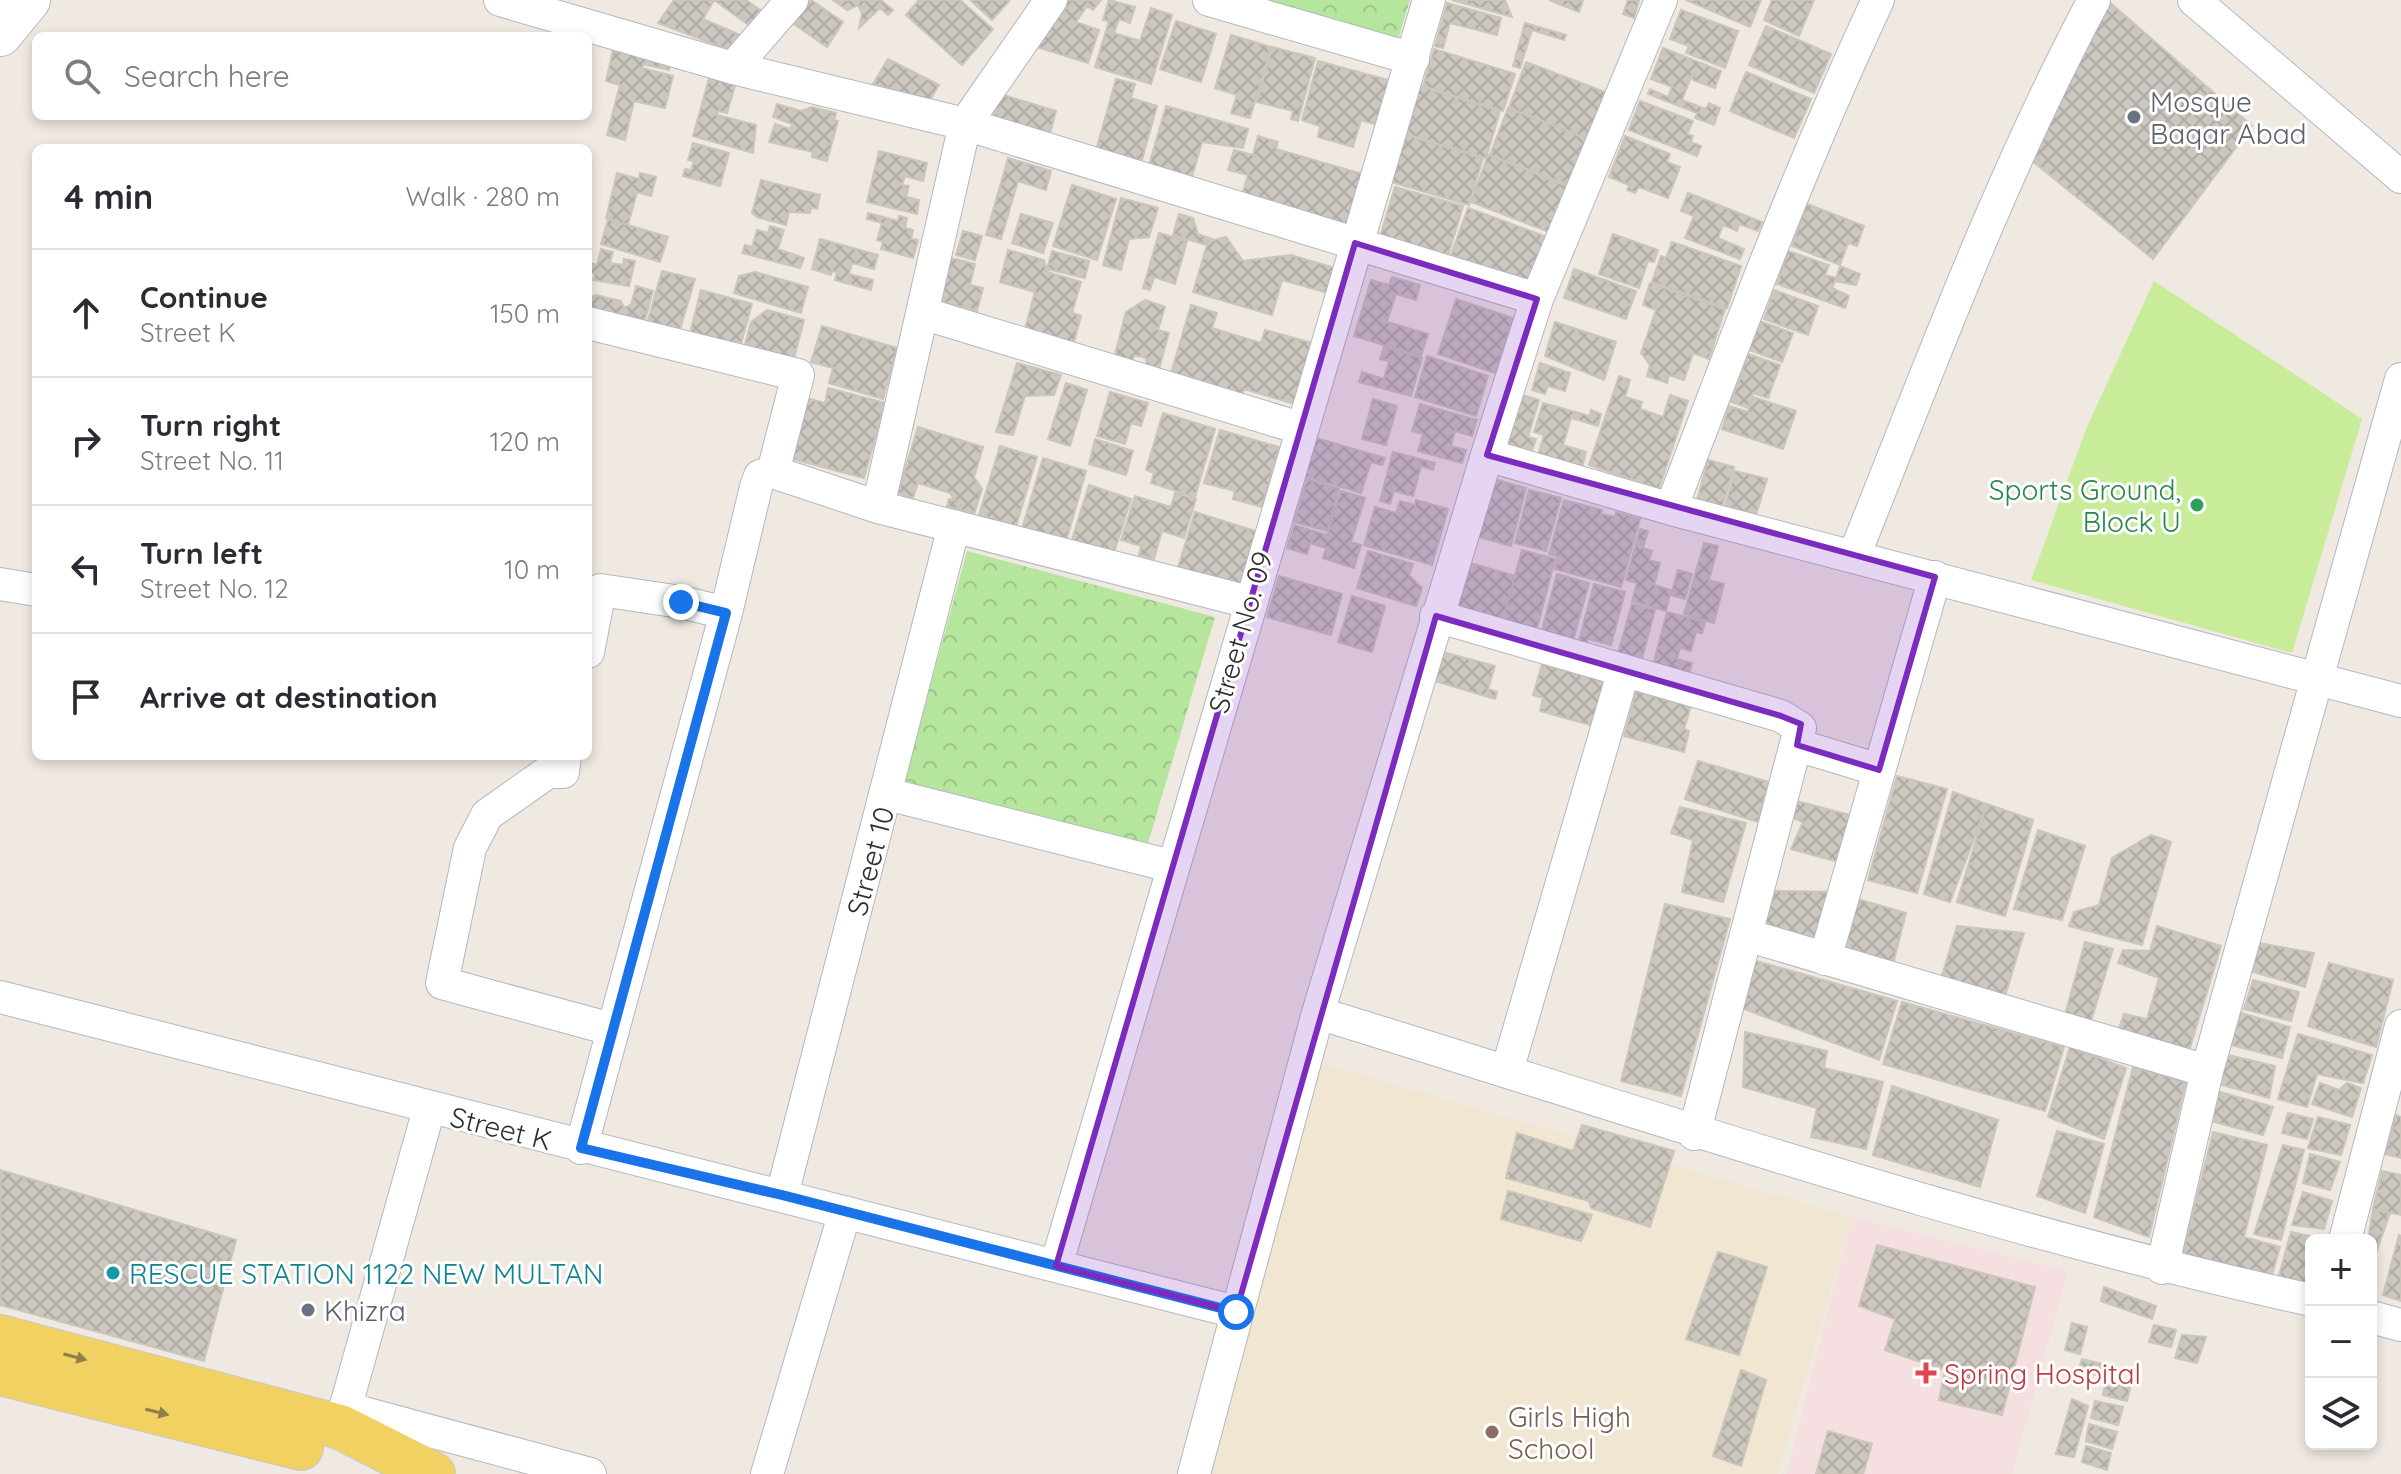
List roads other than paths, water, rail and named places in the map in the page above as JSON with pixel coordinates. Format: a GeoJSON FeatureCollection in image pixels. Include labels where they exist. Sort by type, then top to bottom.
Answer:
{"type":"FeatureCollection","features":[{"type":"Feature","properties":{"kind":"main road"},"geometry":{"type":"LineString","coordinates":[[0,34],[28,0]]}},
{"type":"Feature","properties":{"kind":"main road"},"geometry":{"type":"LineString","coordinates":[[0,1337],[342,1418],[433,1474]]}},
{"type":"Feature","properties":{"kind":"main road"},"geometry":{"type":"LineString","coordinates":[[0,1373],[406,1474]]}},
{"type":"Feature","properties":{"kind":"street"},"geometry":{"type":"LineString","coordinates":[[500,0],[593,14],[733,68],[965,124],[1537,299]]}},
{"type":"Feature","properties":{"kind":"street"},"geometry":{"type":"LineString","coordinates":[[733,68],[792,0]]}},
{"type":"Feature","properties":{"kind":"street"},"geometry":{"type":"LineString","coordinates":[[878,507],[965,124],[1051,0]]}},
{"type":"Feature","properties":{"kind":"street"},"geometry":{"type":"LineString","coordinates":[[1209,0],[1413,59]]}},
{"type":"Feature","properties":{"kind":"street","name":"Street No. 09"},"geometry":{"type":"LineString","coordinates":[[1056,1266],[1300,428],[1429,0]]}},
{"type":"Feature","properties":{"kind":"street"},"geometry":{"type":"LineString","coordinates":[[1194,1474],[1318,1013],[1487,455],[1537,299],[1661,0]]}},
{"type":"Feature","properties":{"kind":"street"},"geometry":{"type":"LineString","coordinates":[[1671,509],[1748,306],[1878,0]]}},
{"type":"Feature","properties":{"kind":"street"},"geometry":{"type":"LineString","coordinates":[[1854,556],[1985,228],[2053,78],[2094,0]]}},
{"type":"Feature","properties":{"kind":"street"},"geometry":{"type":"LineString","coordinates":[[2194,0],[2401,177]]}},
{"type":"Feature","properties":{"kind":"street"},"geometry":{"type":"LineString","coordinates":[[922,313],[1300,428]]}},
{"type":"Feature","properties":{"kind":"street"},"geometry":{"type":"LineString","coordinates":[[592,324],[798,375],[773,472]]}},
{"type":"Feature","properties":{"kind":"street"},"geometry":{"type":"LineString","coordinates":[[2162,1268],[2207,1071],[2401,379]]}},
{"type":"Feature","properties":{"kind":"street"},"geometry":{"type":"LineString","coordinates":[[1487,455],[1671,509],[2401,701]]}},
{"type":"Feature","properties":{"kind":"street"},"geometry":{"type":"LineString","coordinates":[[581,1148],[726,613],[760,476],[773,472],[878,507],[1249,602]]}},
{"type":"Feature","properties":{"kind":"street","name":"Street 10"},"geometry":{"type":"LineString","coordinates":[[782,1195],[954,526]]}},
{"type":"Feature","properties":{"kind":"street"},"geometry":{"type":"LineString","coordinates":[[1825,959],[1935,577]]}},
{"type":"Feature","properties":{"kind":"street"},"geometry":{"type":"LineString","coordinates":[[0,584],[32,589]]}},
{"type":"Feature","properties":{"kind":"street"},"geometry":{"type":"LineString","coordinates":[[592,631],[600,590],[681,602],[726,613]]}},
{"type":"Feature","properties":{"kind":"street"},"geometry":{"type":"LineString","coordinates":[[1436,616],[1794,721],[1800,728],[1694,1134]]}},
{"type":"Feature","properties":{"kind":"street"},"geometry":{"type":"LineString","coordinates":[[1507,1071],[1624,670]]}},
{"type":"Feature","properties":{"kind":"street"},"geometry":{"type":"LineString","coordinates":[[1797,745],[1879,770]]}},
{"type":"Feature","properties":{"kind":"street"},"geometry":{"type":"LineString","coordinates":[[564,760],[563,772],[548,772],[487,815],[470,848],[442,983],[611,1029]]}},
{"type":"Feature","properties":{"kind":"street"},"geometry":{"type":"LineString","coordinates":[[887,794],[1171,866]]}},
{"type":"Feature","properties":{"kind":"street"},"geometry":{"type":"LineString","coordinates":[[1746,935],[2207,1071]]}},
{"type":"Feature","properties":{"kind":"street","name":"Street K"},"geometry":{"type":"LineString","coordinates":[[0,998],[1236,1312]]}},
{"type":"Feature","properties":{"kind":"street"},"geometry":{"type":"LineString","coordinates":[[1318,1013],[1507,1071],[1694,1134],[2162,1268],[2305,1299]]}},
{"type":"Feature","properties":{"kind":"street"},"geometry":{"type":"LineString","coordinates":[[2347,1234],[2401,1026]]}},
{"type":"Feature","properties":{"kind":"street"},"geometry":{"type":"LineString","coordinates":[[429,1109],[342,1418],[590,1474]]}},
{"type":"Feature","properties":{"kind":"street"},"geometry":{"type":"LineString","coordinates":[[767,1474],[845,1212]]}},
{"type":"Feature","properties":{"kind":"street"},"geometry":{"type":"LineString","coordinates":[[2377,1319],[2401,1325]]}},
{"type":"Feature","properties":{"kind":"place","name":"Mosque Baqar Abad"},"geometry":{"type":"Point","coordinates":[2134,117]}},
{"type":"Feature","properties":{"kind":"place","name":"Sports Ground, Block U"},"geometry":{"type":"Point","coordinates":[2197,505]}},
{"type":"Feature","properties":{"kind":"place","name":"RESCUE STATION 1122 NEW MULTAN"},"geometry":{"type":"Point","coordinates":[113,1273]}},
{"type":"Feature","properties":{"kind":"place","name":"Khizra"},"geometry":{"type":"Point","coordinates":[308,1310]}},
{"type":"Feature","properties":{"kind":"place","name":"Spring Hospital"},"geometry":{"type":"Point","coordinates":[1926,1373]}},
{"type":"Feature","properties":{"kind":"place","name":"Girls High School"},"geometry":{"type":"Point","coordinates":[1492,1432]}}]}
